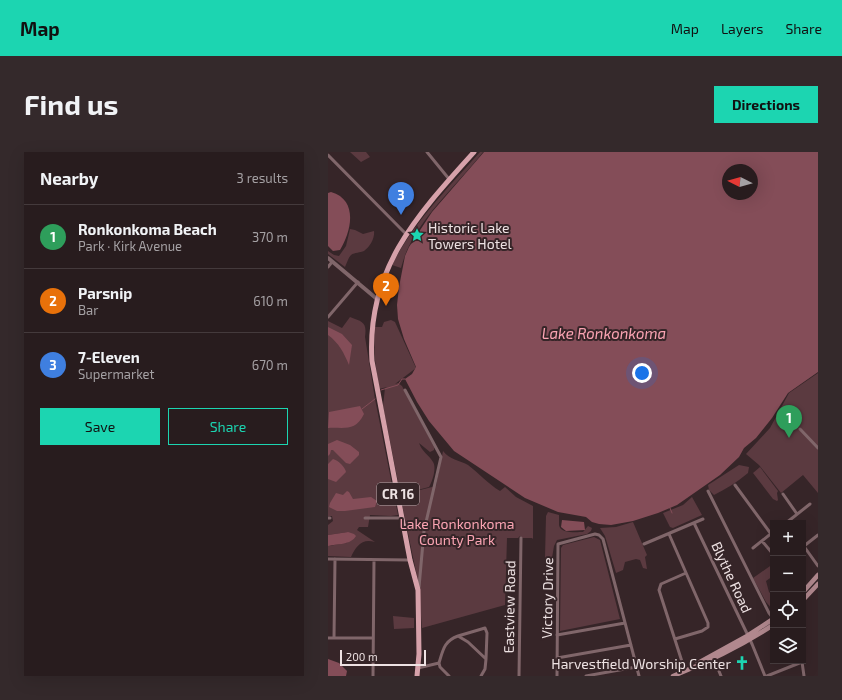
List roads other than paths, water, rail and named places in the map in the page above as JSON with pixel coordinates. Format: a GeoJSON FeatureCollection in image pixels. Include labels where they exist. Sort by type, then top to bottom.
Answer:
{"type":"FeatureCollection","features":[{"type":"Feature","properties":{"kind":"main road","name":"CR 16"},"geometry":{"type":"LineString","coordinates":[[417,676],[419,623],[418,590],[410,560],[372,361],[371,341],[377,298],[388,265],[406,234],[449,179],[474,152]]}},
{"type":"Feature","properties":{"kind":"main road"},"geometry":{"type":"LineString","coordinates":[[806,589],[818,575]]}},
{"type":"Feature","properties":{"kind":"main road"},"geometry":{"type":"LineString","coordinates":[[806,597],[818,584]]}},
{"type":"Feature","properties":{"kind":"main road"},"geometry":{"type":"LineString","coordinates":[[675,676],[714,659],[748,638],[770,620]]}},
{"type":"Feature","properties":{"kind":"main road"},"geometry":{"type":"LineString","coordinates":[[685,671],[690,666],[770,627]]}},
{"type":"Feature","properties":{"kind":"street"},"geometry":{"type":"LineString","coordinates":[[427,152],[449,179]]}},
{"type":"Feature","properties":{"kind":"street"},"geometry":{"type":"LineString","coordinates":[[328,154],[406,234]]}},
{"type":"Feature","properties":{"kind":"street"},"geometry":{"type":"LineString","coordinates":[[328,258],[377,298]]}},
{"type":"Feature","properties":{"kind":"street"},"geometry":{"type":"LineString","coordinates":[[328,267],[332,262]]}},
{"type":"Feature","properties":{"kind":"street"},"geometry":{"type":"LineString","coordinates":[[328,317],[358,282]]}},
{"type":"Feature","properties":{"kind":"street"},"geometry":{"type":"LineString","coordinates":[[405,390],[441,457],[424,531],[418,590]]}},
{"type":"Feature","properties":{"kind":"street"},"geometry":{"type":"LineString","coordinates":[[800,429],[818,448]]}},
{"type":"Feature","properties":{"kind":"street"},"geometry":{"type":"LineString","coordinates":[[735,485],[770,530]]}},
{"type":"Feature","properties":{"kind":"street"},"geometry":{"type":"LineString","coordinates":[[708,492],[770,614]]}},
{"type":"Feature","properties":{"kind":"street"},"geometry":{"type":"LineString","coordinates":[[783,494],[797,514]]}},
{"type":"Feature","properties":{"kind":"street"},"geometry":{"type":"LineString","coordinates":[[790,520],[810,504]]}},
{"type":"Feature","properties":{"kind":"street"},"geometry":{"type":"LineString","coordinates":[[365,518],[402,518]]}},
{"type":"Feature","properties":{"kind":"street"},"geometry":{"type":"LineString","coordinates":[[644,544],[703,518]]}},
{"type":"Feature","properties":{"kind":"street","name":"Blythe Road"},"geometry":{"type":"LineString","coordinates":[[694,523],[766,676]]}},
{"type":"Feature","properties":{"kind":"street","name":"Victory Drive"},"geometry":{"type":"LineString","coordinates":[[557,676],[558,544],[595,534],[599,535],[603,539],[625,622]]}},
{"type":"Feature","properties":{"kind":"street"},"geometry":{"type":"LineString","coordinates":[[669,534],[707,620],[708,627],[702,631],[675,639]]}},
{"type":"Feature","properties":{"kind":"street"},"geometry":{"type":"LineString","coordinates":[[753,548],[770,534]]}},
{"type":"Feature","properties":{"kind":"street"},"geometry":{"type":"LineString","coordinates":[[806,544],[818,535]]}},
{"type":"Feature","properties":{"kind":"street","name":"Eastview Road"},"geometry":{"type":"LineString","coordinates":[[519,676],[521,538]]}},
{"type":"Feature","properties":{"kind":"street"},"geometry":{"type":"LineString","coordinates":[[762,540],[770,550]]}},
{"type":"Feature","properties":{"kind":"street"},"geometry":{"type":"LineString","coordinates":[[806,550],[818,566]]}},
{"type":"Feature","properties":{"kind":"street"},"geometry":{"type":"LineString","coordinates":[[328,559],[410,560]]}},
{"type":"Feature","properties":{"kind":"street"},"geometry":{"type":"LineString","coordinates":[[334,638],[335,559]]}},
{"type":"Feature","properties":{"kind":"street"},"geometry":{"type":"LineString","coordinates":[[373,676],[374,560]]}},
{"type":"Feature","properties":{"kind":"street"},"geometry":{"type":"LineString","coordinates":[[685,671],[659,590],[665,582],[686,573]]}},
{"type":"Feature","properties":{"kind":"street"},"geometry":{"type":"LineString","coordinates":[[557,635],[625,622],[639,676]]}},
{"type":"Feature","properties":{"kind":"street"},"geometry":{"type":"LineString","coordinates":[[449,676],[440,667],[439,663],[443,649],[450,639],[485,628],[487,633],[486,659],[485,669],[481,676]]}},
{"type":"Feature","properties":{"kind":"street"},"geometry":{"type":"LineString","coordinates":[[458,636],[468,642],[486,659]]}},
{"type":"Feature","properties":{"kind":"street"},"geometry":{"type":"LineString","coordinates":[[328,638],[373,638]]}},
{"type":"Feature","properties":{"kind":"street"},"geometry":{"type":"LineString","coordinates":[[557,658],[631,645]]}},
{"type":"Feature","properties":{"kind":"street"},"geometry":{"type":"LineString","coordinates":[[714,659],[721,676]]}},
{"type":"Feature","properties":{"kind":"street"},"geometry":{"type":"LineString","coordinates":[[418,668],[439,663]]}},
{"type":"Feature","properties":{"kind":"street"},"geometry":{"type":"LineString","coordinates":[[766,676],[797,664]]}},
{"type":"Feature","properties":{"kind":"street"},"geometry":{"type":"LineString","coordinates":[[802,664],[804,676]]}},
{"type":"Feature","properties":{"kind":"street"},"geometry":{"type":"LineString","coordinates":[[586,676],[636,666]]}},
{"type":"Feature","properties":{"kind":"water","name":"Lake Ronkonkoma"},"geometry":{"type":"Polygon","coordinates":[[[484,152],[818,152],[818,372],[788,393],[772,418],[756,438],[744,448],[739,457],[720,475],[677,505],[633,521],[611,525],[599,524],[592,522],[586,517],[558,512],[525,498],[454,451],[429,421],[417,402],[405,379],[412,374],[416,367],[404,339],[398,319],[397,305],[405,256],[409,247],[432,212],[484,152]]]}},
{"type":"Feature","properties":{"kind":"water"},"geometry":{"type":"Polygon","coordinates":[[[331,192],[340,196],[346,202],[350,217],[344,243],[340,250],[333,251],[328,246],[328,193],[331,192]]]}},
{"type":"Feature","properties":{"kind":"water"},"geometry":{"type":"Polygon","coordinates":[[[328,327],[342,334],[352,345],[349,365],[341,348],[328,335],[328,327]]]}},
{"type":"Feature","properties":{"kind":"water"},"geometry":{"type":"Polygon","coordinates":[[[360,406],[364,414],[357,424],[344,428],[328,428],[329,412],[360,406]]]}},
{"type":"Feature","properties":{"kind":"water"},"geometry":{"type":"Polygon","coordinates":[[[337,440],[350,445],[359,452],[359,455],[350,464],[346,463],[333,450],[331,450],[328,456],[328,444],[337,440]]]}},
{"type":"Feature","properties":{"kind":"water"},"geometry":{"type":"Polygon","coordinates":[[[333,459],[341,464],[346,472],[336,482],[328,479],[328,464],[333,459]]]}},
{"type":"Feature","properties":{"kind":"water"},"geometry":{"type":"Polygon","coordinates":[[[347,491],[353,499],[371,497],[377,501],[375,507],[337,511],[329,507],[336,493],[343,495],[347,491]]]}},
{"type":"Feature","properties":{"kind":"water"},"geometry":{"type":"Polygon","coordinates":[[[562,520],[584,522],[585,530],[566,531],[561,527],[562,520]]]}},
{"type":"Feature","properties":{"kind":"water"},"geometry":{"type":"Polygon","coordinates":[[[348,532],[356,536],[354,539],[344,544],[328,546],[328,535],[348,532]]]}},
{"type":"Feature","properties":{"kind":"water"},"geometry":{"type":"Polygon","coordinates":[[[328,659],[339,663],[347,671],[346,676],[328,676],[328,659]]]}},
{"type":"Feature","properties":{"kind":"waterway"},"geometry":{"type":"LineString","coordinates":[[381,390],[398,385],[402,379],[405,379]]}},
{"type":"Feature","properties":{"kind":"waterway"},"geometry":{"type":"LineString","coordinates":[[362,409],[375,399]]}},
{"type":"Feature","properties":{"kind":"waterway"},"geometry":{"type":"LineString","coordinates":[[670,508],[672,513]]}},
{"type":"Feature","properties":{"kind":"place","name":"7-Eleven"},"geometry":{"type":"Point","coordinates":[401,215]}},
{"type":"Feature","properties":{"kind":"place","name":"Historic Lake Towers Hotel"},"geometry":{"type":"Point","coordinates":[417,235]}},
{"type":"Feature","properties":{"kind":"place","name":"Parsnip"},"geometry":{"type":"Point","coordinates":[386,306]}},
{"type":"Feature","properties":{"kind":"place","name":"Ronkonkoma Beach"},"geometry":{"type":"Point","coordinates":[789,438]}},
{"type":"Feature","properties":{"kind":"place","name":"Harvestfield Worship Center"},"geometry":{"type":"Point","coordinates":[742,663]}},
{"type":"Feature","properties":{"kind":"park label","name":"Lake Ronkonkoma County Park"},"geometry":{"type":"Point","coordinates":[457,532]}}]}
